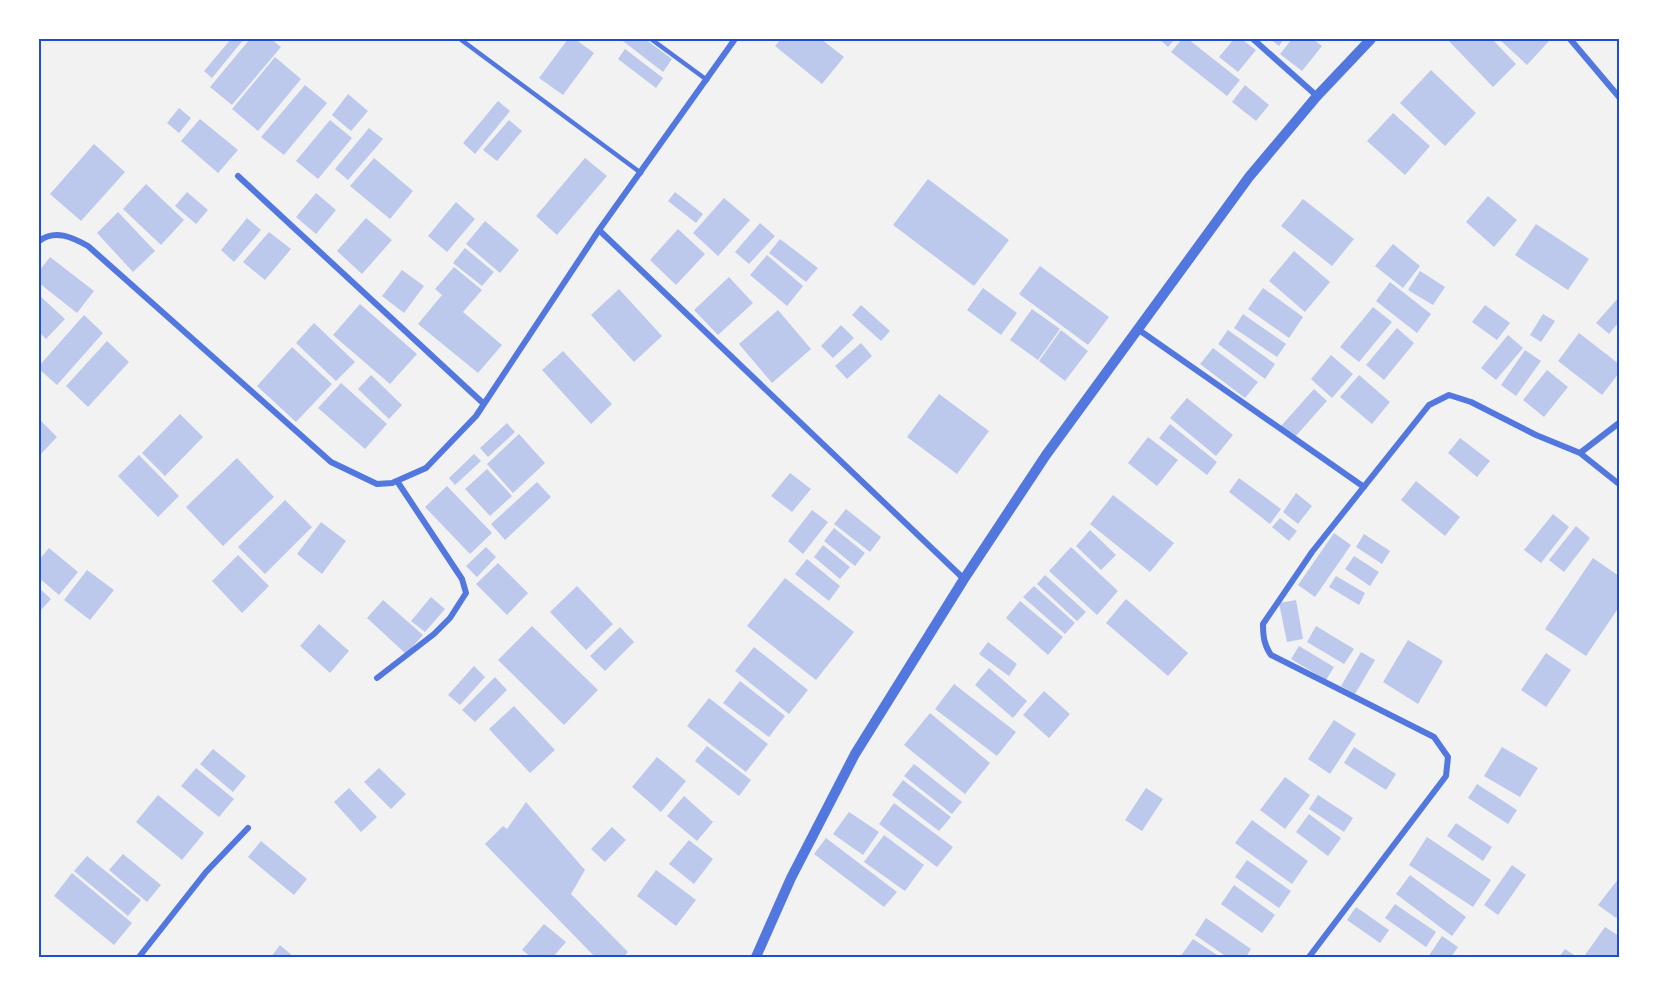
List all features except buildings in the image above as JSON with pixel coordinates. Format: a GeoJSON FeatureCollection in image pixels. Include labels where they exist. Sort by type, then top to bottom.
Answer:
{"type":"FeatureCollection","features":[{"type":"Feature","properties":{"kind":"street"},"geometry":{"type":"LineString","coordinates":[[39,241],[56,234],[73,237],[88,246],[331,462],[377,484],[397,481],[426,468],[476,416],[599,230],[735,39]]}},
{"type":"Feature","properties":{"kind":"street"},"geometry":{"type":"LineString","coordinates":[[1253,39],[1317,96]]}},
{"type":"Feature","properties":{"kind":"street"},"geometry":{"type":"LineString","coordinates":[[756,957],[791,878],[855,754],[964,579],[1046,455],[1249,177],[1317,96],[1371,39]]}},
{"type":"Feature","properties":{"kind":"street"},"geometry":{"type":"LineString","coordinates":[[1570,39],[1619,97]]}},
{"type":"Feature","properties":{"kind":"street"},"geometry":{"type":"LineString","coordinates":[[238,176],[484,404]]}},
{"type":"Feature","properties":{"kind":"street"},"geometry":{"type":"LineString","coordinates":[[599,230],[964,579]]}},
{"type":"Feature","properties":{"kind":"street"},"geometry":{"type":"LineString","coordinates":[[1139,330],[1364,487]]}},
{"type":"Feature","properties":{"kind":"street"},"geometry":{"type":"LineString","coordinates":[[1309,957],[1446,776],[1448,757],[1434,737],[1271,655],[1263,635],[1263,624],[1312,552],[1428,405],[1449,395],[1471,402],[1536,435],[1580,453],[1619,484]]}},
{"type":"Feature","properties":{"kind":"street"},"geometry":{"type":"LineString","coordinates":[[1580,453],[1619,423]]}},
{"type":"Feature","properties":{"kind":"street"},"geometry":{"type":"LineString","coordinates":[[377,678],[442,626],[466,593],[462,579],[397,481]]}},
{"type":"Feature","properties":{"kind":"street"},"geometry":{"type":"LineString","coordinates":[[139,957],[206,872],[248,828]]}},
{"type":"Feature","properties":{"kind":"lane"},"geometry":{"type":"LineString","coordinates":[[460,39],[640,173]]}},
{"type":"Feature","properties":{"kind":"lane"},"geometry":{"type":"LineString","coordinates":[[651,39],[707,80]]}}]}
